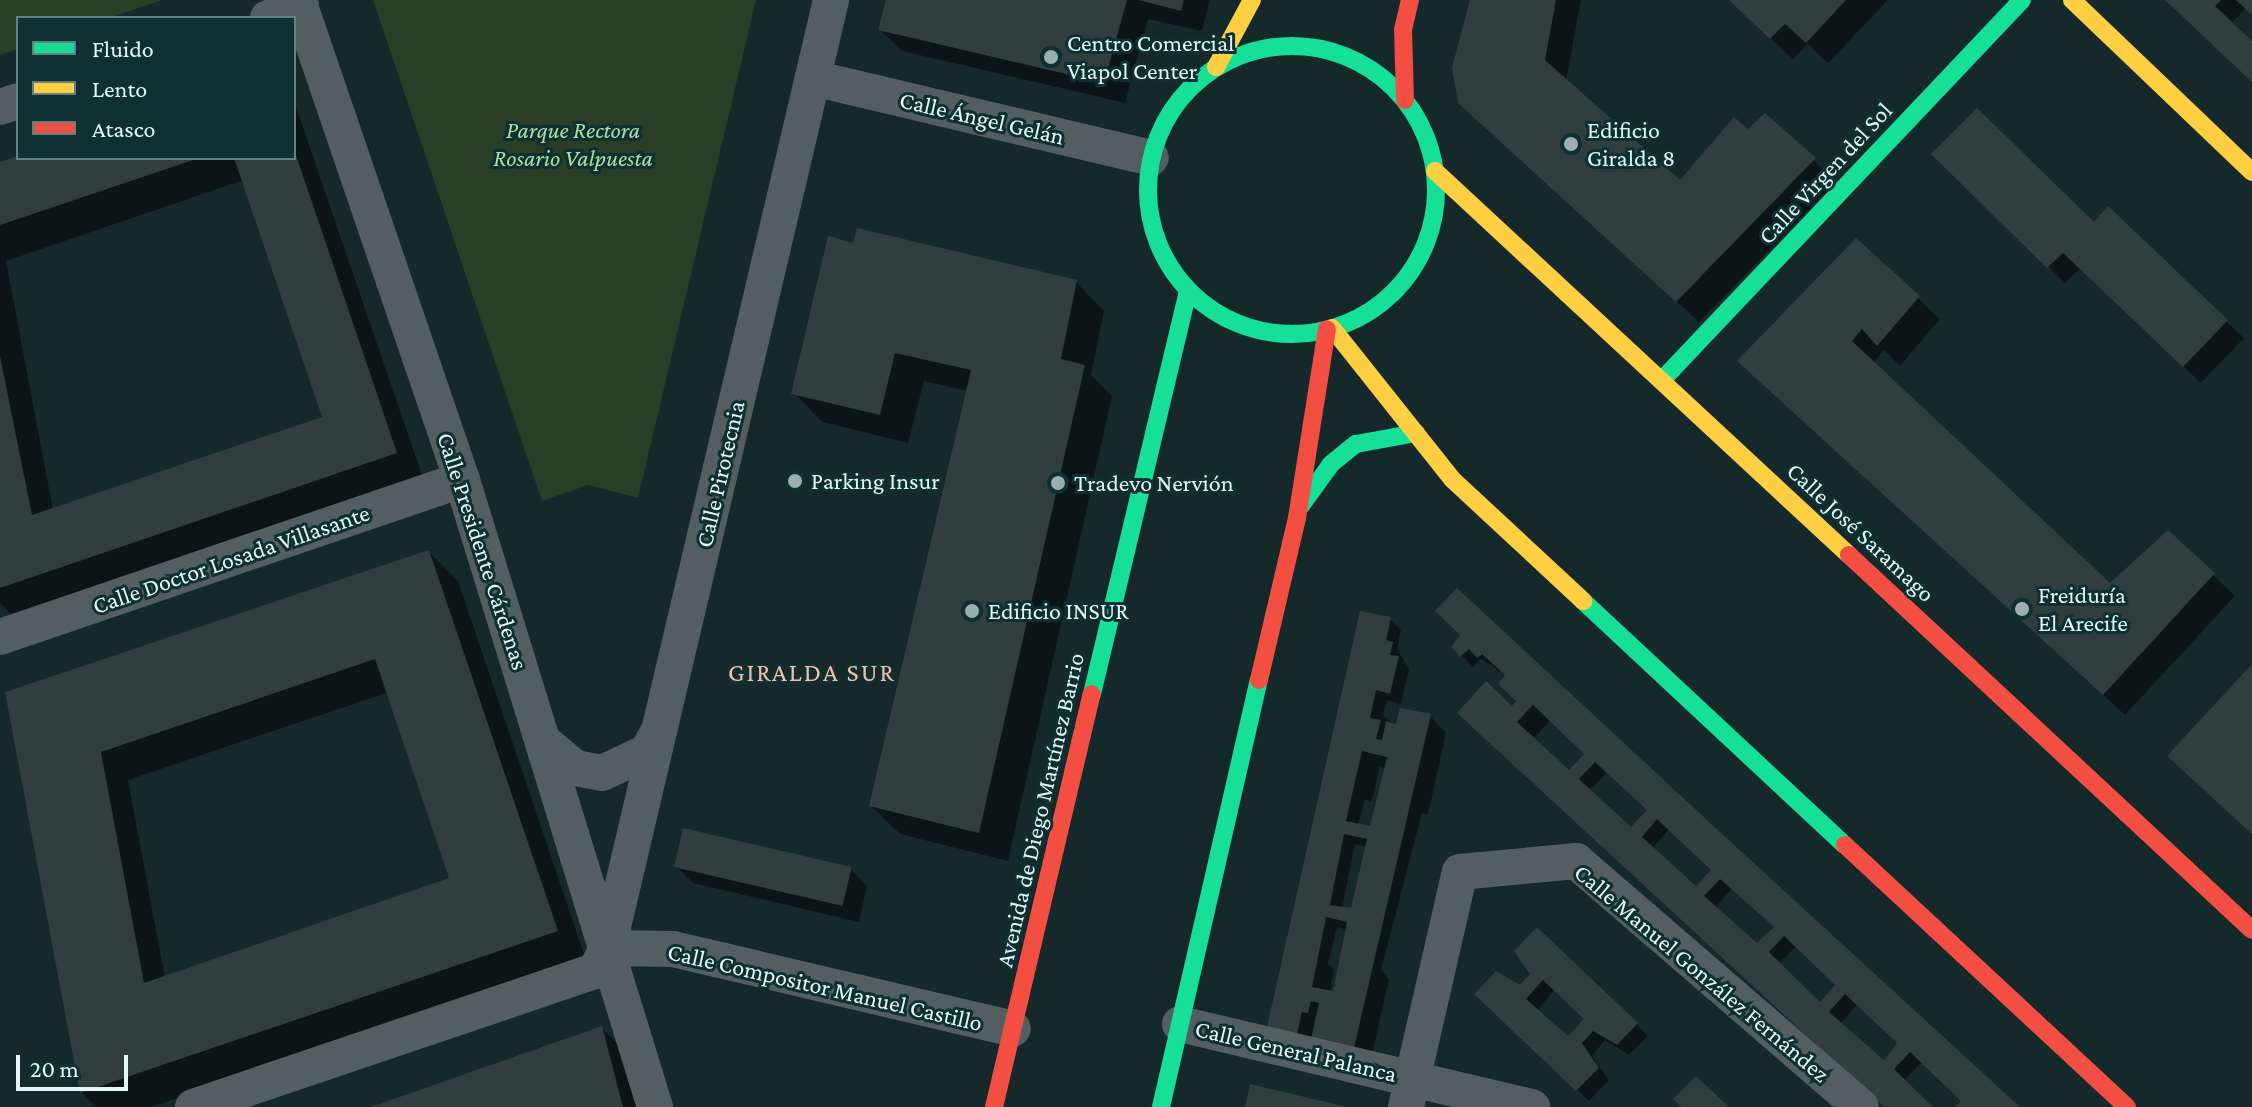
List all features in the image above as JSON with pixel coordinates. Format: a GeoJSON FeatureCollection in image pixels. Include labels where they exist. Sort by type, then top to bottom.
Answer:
{"type":"FeatureCollection","features":[{"type":"Feature","properties":{"kind":"main road"},"geometry":{"type":"LineString","coordinates":[[1216,67],[1252,0]]}},
{"type":"Feature","properties":{"kind":"main road"},"geometry":{"type":"LineString","coordinates":[[1405,100],[1403,30],[1410,0]]}},
{"type":"Feature","properties":{"kind":"main road","name":"Calle Virgen del Sol"},"geometry":{"type":"LineString","coordinates":[[1663,379],[2022,0]]}},
{"type":"Feature","properties":{"kind":"main road"},"geometry":{"type":"LineString","coordinates":[[2072,0],[2252,172]]}},
{"type":"Feature","properties":{"kind":"main road"},"geometry":{"type":"LineString","coordinates":[[1272,47],[1331,51],[1372,70],[1405,100],[1425,133],[1435,171],[1434,214],[1421,256],[1384,301],[1330,329],[1294,334],[1255,329],[1219,314],[1188,290],[1167,262],[1152,229],[1147,193],[1151,158],[1164,122],[1186,91],[1216,67],[1272,47]]}},
{"type":"Feature","properties":{"kind":"main road","name":"Calle José Saramago"},"geometry":{"type":"LineString","coordinates":[[1435,171],[1518,252],[1663,379],[2252,930]]}},
{"type":"Feature","properties":{"kind":"main road","name":"Avenida de Diego Martínez Barrio"},"geometry":{"type":"LineString","coordinates":[[994,1107],[1188,290]]}},
{"type":"Feature","properties":{"kind":"main road"},"geometry":{"type":"LineString","coordinates":[[1330,329],[1453,480],[2115,1104]]}},
{"type":"Feature","properties":{"kind":"main road"},"geometry":{"type":"LineString","coordinates":[[1161,1107],[1298,510],[1330,329]]}},
{"type":"Feature","properties":{"kind":"main road"},"geometry":{"type":"LineString","coordinates":[[1298,510],[1331,464],[1356,444],[1416,433]]}},
{"type":"Feature","properties":{"kind":"street","name":"Calle Pirotecnia"},"geometry":{"type":"LineString","coordinates":[[608,948],[831,0]]}},
{"type":"Feature","properties":{"kind":"street","name":"Calle Presidente Cárdenas"},"geometry":{"type":"LineString","coordinates":[[296,27],[462,480],[655,1107]]}},
{"type":"Feature","properties":{"kind":"street","name":"Calle Ángel Gelán"},"geometry":{"type":"LineString","coordinates":[[813,78],[1151,158]]}},
{"type":"Feature","properties":{"kind":"street","name":"Calle Doctor Losada Villasante"},"geometry":{"type":"LineString","coordinates":[[0,637],[462,480]]}},
{"type":"Feature","properties":{"kind":"street"},"geometry":{"type":"LineString","coordinates":[[543,741],[575,768],[602,773],[647,752],[661,727]]}},
{"type":"Feature","properties":{"kind":"street","name":"Calle Manuel González Fernández"},"geometry":{"type":"LineString","coordinates":[[1409,1093],[1460,872],[1576,861],[1861,1107]]}},
{"type":"Feature","properties":{"kind":"street"},"geometry":{"type":"LineString","coordinates":[[193,1107],[595,971],[608,948]]}},
{"type":"Feature","properties":{"kind":"street","name":"Calle Compositor Manuel Castillo"},"geometry":{"type":"LineString","coordinates":[[608,948],[673,949],[1013,1029]]}},
{"type":"Feature","properties":{"kind":"street","name":"Calle General Palanca"},"geometry":{"type":"LineString","coordinates":[[1180,1024],[1409,1093],[1532,1107]]}},
{"type":"Feature","properties":{"kind":"green space"},"geometry":{"type":"Polygon","coordinates":[[[0,0],[162,0],[115,16],[16,16],[16,50],[0,55],[0,0]]]}},
{"type":"Feature","properties":{"kind":"green space","name":"Parque Rectora Rosario Valpuesta"},"geometry":{"type":"Polygon","coordinates":[[[373,0],[756,0],[638,498],[588,485],[542,501],[373,0]]]}},
{"type":"Feature","properties":{"kind":"building","name":"Centro Comercial Viapol Center"},"geometry":{"type":"Polygon","coordinates":[[[886,0],[1127,0],[1104,83],[878,30],[886,0]]]}},
{"type":"Feature","properties":{"kind":"building","name":"Centro Comercial Viapol Center"},"geometry":{"type":"Polygon","coordinates":[[[1138,0],[1184,0],[1181,11],[1138,0]]]}},
{"type":"Feature","properties":{"kind":"building","name":"Edificio Giralda 8"},"geometry":{"type":"Polygon","coordinates":[[[1470,0],[1556,0],[1545,60],[1680,180],[1734,117],[1748,129],[1765,113],[1816,158],[1676,302],[1458,103],[1452,68],[1470,0]]]}},
{"type":"Feature","properties":{"kind":"building"},"geometry":{"type":"Polygon","coordinates":[[[1729,0],[1846,0],[1806,43],[1785,24],[1770,39],[1729,0]]]}},
{"type":"Feature","properties":{"kind":"building"},"geometry":{"type":"Polygon","coordinates":[[[2165,0],[2221,0],[2215,6],[2252,41],[2252,82],[2165,0]]]}},
{"type":"Feature","properties":{"kind":"building"},"geometry":{"type":"Polygon","coordinates":[[[2236,0],[2252,0],[2252,15],[2236,0]]]}},
{"type":"Feature","properties":{"kind":"building"},"geometry":{"type":"Polygon","coordinates":[[[1977,108],[2094,222],[2108,206],[2228,320],[2183,367],[2063,253],[2047,268],[1931,154],[1977,108]]]}},
{"type":"Feature","properties":{"kind":"building"},"geometry":{"type":"Polygon","coordinates":[[[296,155],[397,453],[0,588],[0,356],[32,515],[322,417],[235,160],[296,160],[296,155]]]}},
{"type":"Feature","properties":{"kind":"building"},"geometry":{"type":"Polygon","coordinates":[[[16,157],[16,160],[193,160],[0,225],[0,162],[16,157]]]}},
{"type":"Feature","properties":{"kind":"building","name":"Edificio INSUR"},"geometry":{"type":"Polygon","coordinates":[[[857,228],[1077,280],[1061,359],[1085,365],[979,833],[869,806],[971,370],[895,353],[880,415],[791,394],[828,236],[853,243],[857,228]]]}},
{"type":"Feature","properties":{"kind":"building"},"geometry":{"type":"Polygon","coordinates":[[[1856,238],[1920,296],[1877,346],[1862,329],[1852,341],[2110,583],[2168,530],[2215,573],[2103,695],[1737,361],[1856,238]]]}},
{"type":"Feature","properties":{"kind":"building"},"geometry":{"type":"Polygon","coordinates":[[[429,550],[558,931],[80,1093],[5,692],[429,550]],[[375,659],[101,752],[144,983],[449,878],[375,659]]]}},
{"type":"Feature","properties":{"kind":"building"},"geometry":{"type":"Polygon","coordinates":[[[1457,588],[2020,1107],[1955,1107],[1961,1101],[1910,1052],[1894,1069],[1933,1107],[1884,1107],[1457,713],[1486,681],[1512,706],[1516,701],[1498,684],[1505,675],[1482,654],[1477,658],[1469,649],[1460,657],[1451,647],[1460,635],[1435,611],[1457,588]],[[1533,705],[1517,722],[1569,770],[1584,754],[1533,705]],[[1595,762],[1579,779],[1631,827],[1647,810],[1595,762]],[[1657,819],[1642,837],[1696,886],[1711,870],[1657,819]],[[1720,879],[1704,896],[1757,943],[1774,927],[1720,879]],[[1784,936],[1769,952],[1820,1002],[1835,985],[1784,936]],[[1845,994],[1829,1012],[1884,1060],[1897,1043],[1845,994]]]}},
{"type":"Feature","properties":{"kind":"building"},"geometry":{"type":"Polygon","coordinates":[[[1360,611],[1391,617],[1386,640],[1393,642],[1390,655],[1399,656],[1390,694],[1376,690],[1370,718],[1381,720],[1376,739],[1382,740],[1386,721],[1396,724],[1400,708],[1431,714],[1354,1048],[1311,1039],[1319,1003],[1311,1001],[1308,1013],[1302,1012],[1297,1034],[1267,1027],[1360,611]],[[1362,751],[1346,821],[1370,826],[1387,757],[1362,751]],[[1344,834],[1330,905],[1351,908],[1367,839],[1344,834]],[[1326,917],[1312,987],[1333,991],[1347,922],[1326,917]]]}},
{"type":"Feature","properties":{"kind":"building"},"geometry":{"type":"Polygon","coordinates":[[[2252,664],[2252,834],[2167,756],[2252,664]]]}},
{"type":"Feature","properties":{"kind":"building"},"geometry":{"type":"Polygon","coordinates":[[[683,828],[852,867],[843,906],[674,867],[683,828]]]}},
{"type":"Feature","properties":{"kind":"building"},"geometry":{"type":"Polygon","coordinates":[[[1537,927],[1638,1023],[1617,1045],[1593,1031],[1582,1043],[1599,1068],[1576,1091],[1474,994],[1496,971],[1520,985],[1530,974],[1514,951],[1537,927]],[[1543,980],[1526,999],[1568,1036],[1584,1019],[1543,980]]]}},
{"type":"Feature","properties":{"kind":"building"},"geometry":{"type":"Polygon","coordinates":[[[602,1026],[623,1107],[371,1107],[602,1026]]]}},
{"type":"Feature","properties":{"kind":"building"},"geometry":{"type":"Polygon","coordinates":[[[1696,1076],[1729,1107],[1681,1107],[1673,1099],[1696,1076]]]}},
{"type":"Feature","properties":{"kind":"building"},"geometry":{"type":"Polygon","coordinates":[[[1250,1084],[1343,1106],[1343,1107],[1245,1107],[1250,1084]]]}},
{"type":"Feature","properties":{"kind":"traffic: fast"},"geometry":{"type":"LineString","coordinates":[[1663,379],[2022,0]]}},
{"type":"Feature","properties":{"kind":"traffic: fast"},"geometry":{"type":"LineString","coordinates":[[1292,46],[1320,49],[1347,57],[1394,88],[1425,135],[1433,162],[1436,190],[1433,218],[1425,245],[1394,292],[1347,323],[1320,331],[1292,334],[1264,331],[1237,323],[1190,292],[1159,245],[1151,218],[1148,190],[1151,162],[1159,135],[1190,88],[1237,57],[1264,49],[1292,46]]}},
{"type":"Feature","properties":{"kind":"traffic: fast"},"geometry":{"type":"LineString","coordinates":[[1092,694],[1188,290]]}},
{"type":"Feature","properties":{"kind":"traffic: fast"},"geometry":{"type":"LineString","coordinates":[[1300,507],[1331,464],[1356,444],[1416,433]]}},
{"type":"Feature","properties":{"kind":"traffic: fast"},"geometry":{"type":"LineString","coordinates":[[1583,601],[1845,845]]}},
{"type":"Feature","properties":{"kind":"traffic: fast"},"geometry":{"type":"LineString","coordinates":[[1161,1107],[1259,680]]}},
{"type":"Feature","properties":{"kind":"traffic: slow"},"geometry":{"type":"LineString","coordinates":[[1216,67],[1252,0]]}},
{"type":"Feature","properties":{"kind":"traffic: slow"},"geometry":{"type":"LineString","coordinates":[[2072,0],[2252,172]]}},
{"type":"Feature","properties":{"kind":"traffic: slow"},"geometry":{"type":"LineString","coordinates":[[1435,171],[1849,555]]}},
{"type":"Feature","properties":{"kind":"traffic: slow"},"geometry":{"type":"LineString","coordinates":[[1332,328],[1453,480],[1583,601]]}},
{"type":"Feature","properties":{"kind":"traffic: jam"},"geometry":{"type":"LineString","coordinates":[[1405,100],[1403,30],[1410,0]]}},
{"type":"Feature","properties":{"kind":"traffic: jam"},"geometry":{"type":"LineString","coordinates":[[1259,680],[1297,518],[1327,329]]}},
{"type":"Feature","properties":{"kind":"traffic: jam"},"geometry":{"type":"LineString","coordinates":[[1849,555],[2252,930]]}},
{"type":"Feature","properties":{"kind":"traffic: jam"},"geometry":{"type":"LineString","coordinates":[[994,1107],[1092,694]]}},
{"type":"Feature","properties":{"kind":"traffic: jam"},"geometry":{"type":"LineString","coordinates":[[1845,845],[2127,1107]]}},
{"type":"Feature","properties":{"kind":"place","name":"Centro Comercial Viapol Center"},"geometry":{"type":"Point","coordinates":[1051,57]}},
{"type":"Feature","properties":{"kind":"place","name":"Edificio Giralda 8"},"geometry":{"type":"Point","coordinates":[1571,144]}},
{"type":"Feature","properties":{"kind":"place","name":"Parking Insur"},"geometry":{"type":"Point","coordinates":[795,481]}},
{"type":"Feature","properties":{"kind":"place","name":"Tradevo Nervión"},"geometry":{"type":"Point","coordinates":[1058,483]}},
{"type":"Feature","properties":{"kind":"place","name":"Freiduría El Arecife"},"geometry":{"type":"Point","coordinates":[2022,609]}},
{"type":"Feature","properties":{"kind":"place","name":"Edificio INSUR"},"geometry":{"type":"Point","coordinates":[972,611]}},
{"type":"Feature","properties":{"kind":"district","name":"GIRALDA SUR"},"geometry":{"type":"Point","coordinates":[812,673]}}]}
